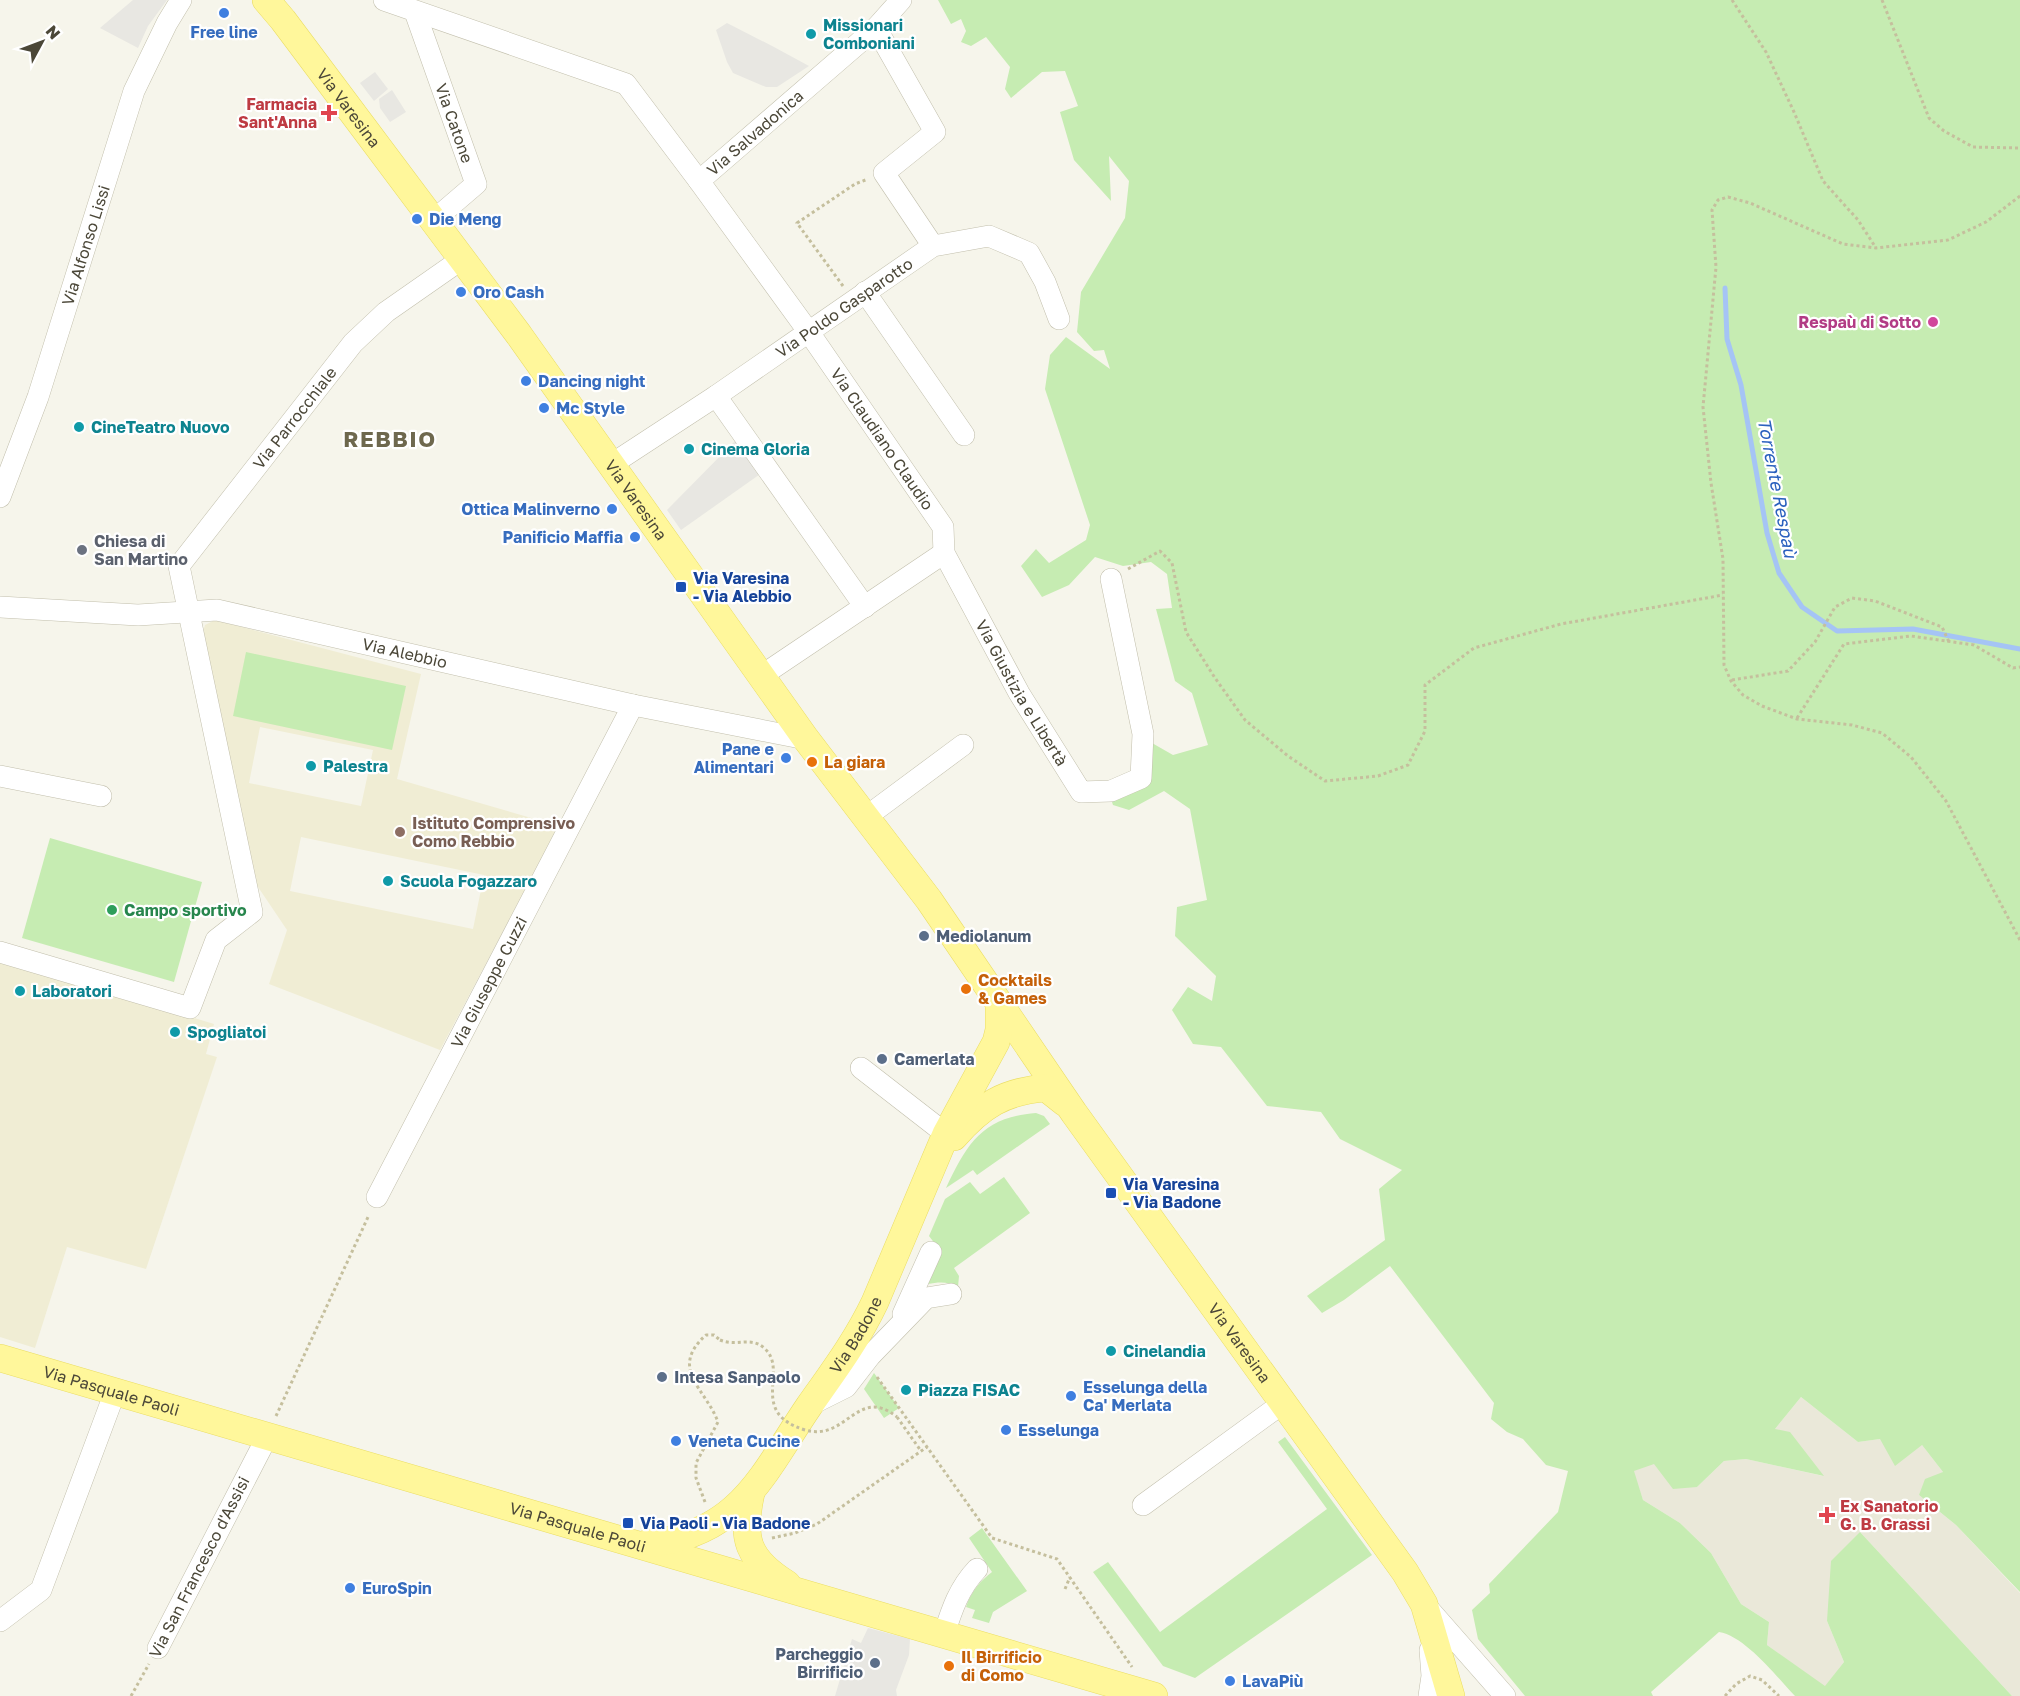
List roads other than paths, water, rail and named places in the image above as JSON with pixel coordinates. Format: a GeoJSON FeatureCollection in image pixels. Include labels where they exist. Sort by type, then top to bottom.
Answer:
{"type":"FeatureCollection","features":[{"type":"Feature","properties":{"kind":"main road","name":"Via Varesina"},"geometry":{"type":"LineString","coordinates":[[266,0],[434,220],[612,464],[806,738],[929,900],[1074,1113],[1281,1404],[1405,1572],[1424,1604],[1451,1696]]}},
{"type":"Feature","properties":{"kind":"main road","name":"Via Badone"},"geometry":{"type":"LineString","coordinates":[[633,1545],[680,1539],[698,1532],[717,1522],[751,1493],[845,1356],[862,1327],[946,1134],[996,1042],[999,1030],[999,1004]]}},
{"type":"Feature","properties":{"kind":"main road","name":"Via Badone"},"geometry":{"type":"LineString","coordinates":[[935,1163],[973,1116],[988,1104],[1009,1094],[1046,1088]]}},
{"type":"Feature","properties":{"kind":"main road"},"geometry":{"type":"LineString","coordinates":[[1046,1088],[1059,1097],[1074,1113]]}},
{"type":"Feature","properties":{"kind":"main road","name":"Via Pasquale Paoli"},"geometry":{"type":"LineString","coordinates":[[0,1358],[115,1392],[274,1429],[633,1545],[1149,1695]]}},
{"type":"Feature","properties":{"kind":"main road","name":"Via Badone"},"geometry":{"type":"LineString","coordinates":[[751,1493],[746,1516],[747,1538],[754,1557],[766,1570],[812,1597]]}},
{"type":"Feature","properties":{"kind":"street","name":"Via Alfonso Lissi"},"geometry":{"type":"LineString","coordinates":[[0,497],[38,397],[134,92],[166,23],[181,0]]}},
{"type":"Feature","properties":{"kind":"street","name":"Via Salvadonica"},"geometry":{"type":"LineString","coordinates":[[384,0],[626,84],[699,181],[876,28],[901,0]]}},
{"type":"Feature","properties":{"kind":"street","name":"Via Catone"},"geometry":{"type":"LineString","coordinates":[[415,12],[476,184],[434,220]]}},
{"type":"Feature","properties":{"kind":"street"},"geometry":{"type":"LineString","coordinates":[[876,28],[935,132],[884,173],[933,246]]}},
{"type":"Feature","properties":{"kind":"street","name":"Via Claudiano Claudio"},"geometry":{"type":"LineString","coordinates":[[699,181],[808,331],[943,527],[944,553]]}},
{"type":"Feature","properties":{"kind":"street","name":"Via Poldo Gasparotto"},"geometry":{"type":"LineString","coordinates":[[612,464],[716,396],[933,246],[989,236],[1029,254],[1045,282],[1059,319]]}},
{"type":"Feature","properties":{"kind":"street","name":"Via Parrocchiale"},"geometry":{"type":"LineString","coordinates":[[189,611],[179,566],[353,343],[386,312],[462,259]]}},
{"type":"Feature","properties":{"kind":"street"},"geometry":{"type":"LineString","coordinates":[[859,296],[964,435]]}},
{"type":"Feature","properties":{"kind":"street"},"geometry":{"type":"LineString","coordinates":[[716,396],[865,607]]}},
{"type":"Feature","properties":{"kind":"street"},"geometry":{"type":"LineString","coordinates":[[761,676],[944,553]]}},
{"type":"Feature","properties":{"kind":"street","name":"Via Giustizia e Libertà"},"geometry":{"type":"LineString","coordinates":[[944,553],[1019,693],[1081,792],[1112,791],[1140,778],[1143,734],[1111,579]]}},
{"type":"Feature","properties":{"kind":"street","name":"Via Alebbio"},"geometry":{"type":"LineString","coordinates":[[0,607],[138,615],[217,609],[633,705],[806,738]]}},
{"type":"Feature","properties":{"kind":"street"},"geometry":{"type":"LineString","coordinates":[[0,952],[190,1008],[216,940],[252,912],[189,611]]}},
{"type":"Feature","properties":{"kind":"street","name":"Via Giuseppe Cuzzi"},"geometry":{"type":"LineString","coordinates":[[378,1197],[633,705]]}},
{"type":"Feature","properties":{"kind":"street"},"geometry":{"type":"LineString","coordinates":[[866,817],[963,745]]}},
{"type":"Feature","properties":{"kind":"street"},"geometry":{"type":"LineString","coordinates":[[0,776],[101,796]]}},
{"type":"Feature","properties":{"kind":"street","name":"Via Varesina"},"geometry":{"type":"LineString","coordinates":[[999,1004],[1011,1038],[1046,1088],[1281,1404],[1399,1573],[1418,1605],[1428,1634],[1432,1676],[1429,1696]]}},
{"type":"Feature","properties":{"kind":"street"},"geometry":{"type":"LineString","coordinates":[[861,1068],[946,1134]]}},
{"type":"Feature","properties":{"kind":"street"},"geometry":{"type":"LineString","coordinates":[[897,1328],[931,1252]]}},
{"type":"Feature","properties":{"kind":"street"},"geometry":{"type":"LineString","coordinates":[[810,1405],[846,1387],[870,1356],[926,1298],[951,1294]]}},
{"type":"Feature","properties":{"kind":"street"},"geometry":{"type":"LineString","coordinates":[[0,1621],[40,1590],[115,1392]]}},
{"type":"Feature","properties":{"kind":"street"},"geometry":{"type":"LineString","coordinates":[[1143,1505],[1281,1404]]}},
{"type":"Feature","properties":{"kind":"street","name":"Via San Francesco d'Assisi"},"geometry":{"type":"LineString","coordinates":[[158,1648],[274,1429]]}},
{"type":"Feature","properties":{"kind":"street"},"geometry":{"type":"LineString","coordinates":[[944,1634],[961,1589],[977,1569]]}},
{"type":"Feature","properties":{"kind":"street"},"geometry":{"type":"LineString","coordinates":[[1424,1604],[1505,1696]]}},
{"type":"Feature","properties":{"kind":"waterway","name":"Torrente Respaù"},"geometry":{"type":"LineString","coordinates":[[1725,288],[1727,339],[1741,385],[1767,533],[1779,573],[1802,607],[1837,631],[1913,629],[2020,649]]}},
{"type":"Feature","properties":{"kind":"place","name":"Free line"},"geometry":{"type":"Point","coordinates":[224,13]}},
{"type":"Feature","properties":{"kind":"place","name":"Missionari Comboniani"},"geometry":{"type":"Point","coordinates":[811,34]}},
{"type":"Feature","properties":{"kind":"place","name":"Farmacia Sant'Anna"},"geometry":{"type":"Point","coordinates":[329,113]}},
{"type":"Feature","properties":{"kind":"place","name":"Die Meng"},"geometry":{"type":"Point","coordinates":[417,219]}},
{"type":"Feature","properties":{"kind":"place","name":"Oro Cash"},"geometry":{"type":"Point","coordinates":[461,292]}},
{"type":"Feature","properties":{"kind":"place","name":"Respaù di Sotto"},"geometry":{"type":"Point","coordinates":[1933,322]}},
{"type":"Feature","properties":{"kind":"place","name":"Dancing night"},"geometry":{"type":"Point","coordinates":[526,381]}},
{"type":"Feature","properties":{"kind":"place","name":"Mc Style"},"geometry":{"type":"Point","coordinates":[544,408]}},
{"type":"Feature","properties":{"kind":"place","name":"CineTeatro Nuovo"},"geometry":{"type":"Point","coordinates":[79,427]}},
{"type":"Feature","properties":{"kind":"place","name":"Cinema Gloria"},"geometry":{"type":"Point","coordinates":[689,449]}},
{"type":"Feature","properties":{"kind":"place","name":"Ottica Malinverno"},"geometry":{"type":"Point","coordinates":[612,509]}},
{"type":"Feature","properties":{"kind":"place","name":"Panificio Maffia"},"geometry":{"type":"Point","coordinates":[635,537]}},
{"type":"Feature","properties":{"kind":"place","name":"Chiesa di San Martino"},"geometry":{"type":"Point","coordinates":[82,550]}},
{"type":"Feature","properties":{"kind":"place","name":"Via Varesina - Via Alebbio"},"geometry":{"type":"Point","coordinates":[681,587]}},
{"type":"Feature","properties":{"kind":"place","name":"Pane e Alimentari"},"geometry":{"type":"Point","coordinates":[786,758]}},
{"type":"Feature","properties":{"kind":"place","name":"La giara"},"geometry":{"type":"Point","coordinates":[812,762]}},
{"type":"Feature","properties":{"kind":"place","name":"Palestra"},"geometry":{"type":"Point","coordinates":[311,766]}},
{"type":"Feature","properties":{"kind":"place","name":"Istituto Comprensivo Como Rebbio"},"geometry":{"type":"Point","coordinates":[400,832]}},
{"type":"Feature","properties":{"kind":"place","name":"Scuola Fogazzaro"},"geometry":{"type":"Point","coordinates":[388,881]}},
{"type":"Feature","properties":{"kind":"place","name":"Campo sportivo"},"geometry":{"type":"Point","coordinates":[112,910]}},
{"type":"Feature","properties":{"kind":"place","name":"Mediolanum"},"geometry":{"type":"Point","coordinates":[924,936]}},
{"type":"Feature","properties":{"kind":"place","name":"Cocktails & Games"},"geometry":{"type":"Point","coordinates":[966,989]}},
{"type":"Feature","properties":{"kind":"place","name":"Laboratori"},"geometry":{"type":"Point","coordinates":[20,991]}},
{"type":"Feature","properties":{"kind":"place","name":"Spogliatoi"},"geometry":{"type":"Point","coordinates":[175,1032]}},
{"type":"Feature","properties":{"kind":"place","name":"Camerlata"},"geometry":{"type":"Point","coordinates":[882,1059]}},
{"type":"Feature","properties":{"kind":"place","name":"Via Varesina - Via Badone"},"geometry":{"type":"Point","coordinates":[1111,1193]}},
{"type":"Feature","properties":{"kind":"place","name":"Cinelandia"},"geometry":{"type":"Point","coordinates":[1111,1351]}},
{"type":"Feature","properties":{"kind":"place","name":"Intesa Sanpaolo"},"geometry":{"type":"Point","coordinates":[662,1377]}},
{"type":"Feature","properties":{"kind":"place","name":"Piazza FISAC"},"geometry":{"type":"Point","coordinates":[906,1390]}},
{"type":"Feature","properties":{"kind":"place","name":"Esselunga della Ca' Merlata"},"geometry":{"type":"Point","coordinates":[1071,1396]}},
{"type":"Feature","properties":{"kind":"place","name":"Esselunga"},"geometry":{"type":"Point","coordinates":[1006,1430]}},
{"type":"Feature","properties":{"kind":"place","name":"Veneta Cucine"},"geometry":{"type":"Point","coordinates":[676,1441]}},
{"type":"Feature","properties":{"kind":"place","name":"Ex Sanatorio G. B. Grassi"},"geometry":{"type":"Point","coordinates":[1827,1515]}},
{"type":"Feature","properties":{"kind":"place","name":"Via Paoli - Via Badone"},"geometry":{"type":"Point","coordinates":[628,1523]}},
{"type":"Feature","properties":{"kind":"place","name":"EuroSpin"},"geometry":{"type":"Point","coordinates":[350,1588]}},
{"type":"Feature","properties":{"kind":"place","name":"Parcheggio Birrificio"},"geometry":{"type":"Point","coordinates":[875,1663]}},
{"type":"Feature","properties":{"kind":"place","name":"Il Birrificio di Como"},"geometry":{"type":"Point","coordinates":[949,1666]}},
{"type":"Feature","properties":{"kind":"place","name":"LavaPiù"},"geometry":{"type":"Point","coordinates":[1230,1681]}},
{"type":"Feature","properties":{"kind":"district","name":"REBBIO"},"geometry":{"type":"Point","coordinates":[390,439]}}]}
